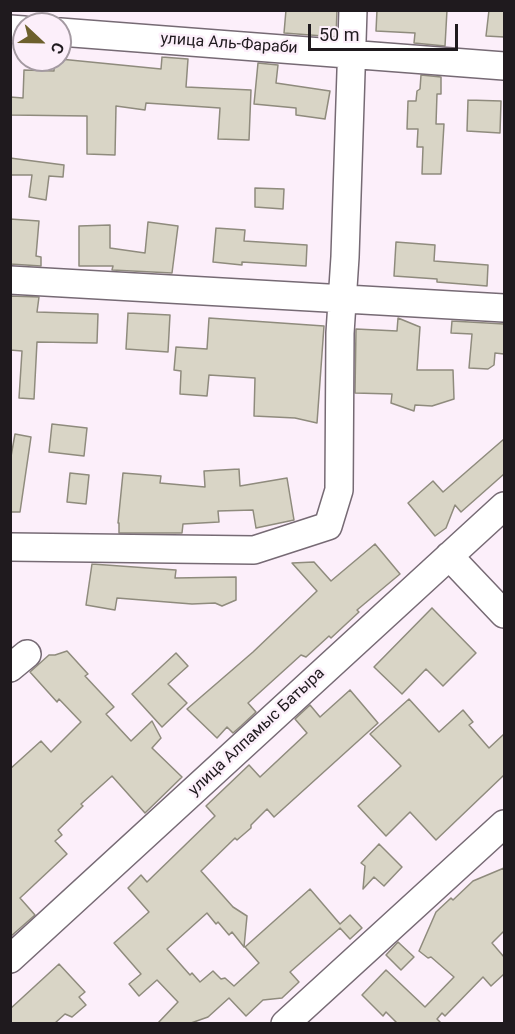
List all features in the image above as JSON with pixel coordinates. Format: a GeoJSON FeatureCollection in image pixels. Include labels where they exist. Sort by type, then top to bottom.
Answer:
{"type":"FeatureCollection","features":[{"type":"Feature","properties":{"kind":"street"},"geometry":{"type":"LineString","coordinates":[[10,547],[254,550],[328,526],[339,490],[342,300],[353,10]]}},
{"type":"Feature","properties":{"kind":"street","name":"улица Аль-Фараби"},"geometry":{"type":"LineString","coordinates":[[72,33],[504,66]]}},
{"type":"Feature","properties":{"kind":"street"},"geometry":{"type":"LineString","coordinates":[[10,280],[504,308]]}},
{"type":"Feature","properties":{"kind":"street","name":"улица Алпамыс Батыра"},"geometry":{"type":"LineString","coordinates":[[10,959],[504,506]]}},
{"type":"Feature","properties":{"kind":"street"},"geometry":{"type":"LineString","coordinates":[[449,556],[504,614]]}},
{"type":"Feature","properties":{"kind":"street"},"geometry":{"type":"LineString","coordinates":[[285,1023],[504,824]]}},
{"type":"Feature","properties":{"kind":"building"},"geometry":{"type":"Polygon","coordinates":[[[286,10],[337,10],[336,37],[284,33],[286,10]]]}},
{"type":"Feature","properties":{"kind":"building"},"geometry":{"type":"Polygon","coordinates":[[[377,10],[447,10],[445,46],[414,43],[415,33],[376,31],[377,10]]]}},
{"type":"Feature","properties":{"kind":"building"},"geometry":{"type":"Polygon","coordinates":[[[489,10],[504,11],[504,37],[486,36],[489,10]]]}},
{"type":"Feature","properties":{"kind":"building"},"geometry":{"type":"Polygon","coordinates":[[[162,57],[188,59],[186,87],[251,90],[249,140],[218,139],[220,108],[146,103],[145,110],[116,106],[115,155],[87,154],[87,116],[10,115],[10,97],[23,98],[24,72],[72,72],[72,60],[161,69],[162,57]]]}},
{"type":"Feature","properties":{"kind":"building"},"geometry":{"type":"Polygon","coordinates":[[[258,63],[278,65],[276,83],[330,91],[325,119],[296,115],[296,108],[254,104],[258,63]]]}},
{"type":"Feature","properties":{"kind":"building"},"geometry":{"type":"Polygon","coordinates":[[[421,75],[441,77],[441,94],[437,94],[436,124],[444,124],[441,174],[422,174],[423,147],[417,147],[418,129],[407,129],[408,101],[416,101],[421,75]]]}},
{"type":"Feature","properties":{"kind":"building"},"geometry":{"type":"Polygon","coordinates":[[[468,100],[501,101],[500,133],[467,131],[468,100]]]}},
{"type":"Feature","properties":{"kind":"building"},"geometry":{"type":"Polygon","coordinates":[[[10,158],[64,165],[63,177],[49,176],[46,200],[29,197],[32,175],[10,175],[10,158]]]}},
{"type":"Feature","properties":{"kind":"building"},"geometry":{"type":"Polygon","coordinates":[[[255,188],[284,189],[283,209],[255,207],[255,188]]]}},
{"type":"Feature","properties":{"kind":"building"},"geometry":{"type":"Polygon","coordinates":[[[10,219],[39,221],[36,256],[41,257],[41,266],[10,264],[10,219]]]}},
{"type":"Feature","properties":{"kind":"building"},"geometry":{"type":"Polygon","coordinates":[[[148,222],[178,226],[172,273],[112,270],[113,266],[79,266],[79,226],[110,225],[110,248],[145,253],[148,222]]]}},
{"type":"Feature","properties":{"kind":"building"},"geometry":{"type":"Polygon","coordinates":[[[216,228],[245,230],[244,241],[307,245],[306,266],[213,262],[216,228]]]}},
{"type":"Feature","properties":{"kind":"building"},"geometry":{"type":"Polygon","coordinates":[[[396,242],[435,245],[434,261],[488,265],[487,286],[394,276],[396,242]]]}},
{"type":"Feature","properties":{"kind":"building"},"geometry":{"type":"Polygon","coordinates":[[[10,296],[39,297],[37,312],[98,314],[97,343],[37,342],[34,399],[19,398],[22,351],[10,350],[10,296]]]}},
{"type":"Feature","properties":{"kind":"building"},"geometry":{"type":"Polygon","coordinates":[[[128,313],[170,315],[168,352],[126,349],[128,313]]]}},
{"type":"Feature","properties":{"kind":"building"},"geometry":{"type":"Polygon","coordinates":[[[209,318],[324,326],[317,423],[295,418],[254,416],[255,378],[209,375],[207,396],[180,394],[181,371],[174,370],[176,347],[207,349],[209,318]]]}},
{"type":"Feature","properties":{"kind":"building"},"geometry":{"type":"Polygon","coordinates":[[[398,318],[420,327],[417,370],[453,370],[454,399],[432,406],[415,405],[414,411],[391,403],[392,394],[355,393],[356,329],[397,331],[398,318]]]}},
{"type":"Feature","properties":{"kind":"building"},"geometry":{"type":"Polygon","coordinates":[[[452,321],[504,324],[504,354],[495,353],[494,365],[488,369],[469,368],[472,334],[451,333],[452,321]]]}},
{"type":"Feature","properties":{"kind":"building"},"geometry":{"type":"Polygon","coordinates":[[[52,424],[87,428],[84,456],[49,452],[52,424]]]}},
{"type":"Feature","properties":{"kind":"building"},"geometry":{"type":"Polygon","coordinates":[[[15,434],[31,437],[20,512],[10,512],[10,462],[15,434]]]}},
{"type":"Feature","properties":{"kind":"building"},"geometry":{"type":"Polygon","coordinates":[[[504,439],[504,474],[461,512],[455,505],[446,528],[435,536],[408,503],[433,481],[443,492],[504,439]]]}},
{"type":"Feature","properties":{"kind":"building"},"geometry":{"type":"Polygon","coordinates":[[[239,469],[240,486],[287,478],[294,520],[256,528],[253,510],[218,511],[219,522],[183,524],[182,533],[119,533],[123,473],[161,476],[160,483],[205,487],[204,471],[239,469]]]}},
{"type":"Feature","properties":{"kind":"building"},"geometry":{"type":"Polygon","coordinates":[[[70,473],[89,475],[86,504],[67,502],[70,473]]]}},
{"type":"Feature","properties":{"kind":"building"},"geometry":{"type":"Polygon","coordinates":[[[375,544],[400,574],[357,610],[359,612],[331,638],[329,636],[306,657],[301,655],[248,703],[256,712],[241,726],[233,733],[227,727],[217,738],[187,709],[253,652],[317,591],[292,563],[314,562],[331,581],[375,544]]]}},
{"type":"Feature","properties":{"kind":"building"},"geometry":{"type":"Polygon","coordinates":[[[92,564],[176,570],[175,578],[236,577],[236,600],[222,606],[215,603],[192,604],[117,598],[115,610],[86,605],[92,564]]]}},
{"type":"Feature","properties":{"kind":"building"},"geometry":{"type":"Polygon","coordinates":[[[432,608],[476,653],[443,686],[426,669],[402,694],[374,667],[432,608]]]}},
{"type":"Feature","properties":{"kind":"building"},"geometry":{"type":"Polygon","coordinates":[[[67,651],[88,674],[85,676],[114,707],[106,714],[131,741],[152,721],[161,738],[152,748],[182,777],[145,813],[112,776],[81,804],[83,806],[58,830],[62,835],[55,841],[67,854],[20,898],[35,915],[10,937],[10,769],[41,741],[51,752],[81,722],[59,699],[57,702],[30,672],[49,655],[67,651]]]}},
{"type":"Feature","properties":{"kind":"building"},"geometry":{"type":"Polygon","coordinates":[[[176,653],[188,666],[168,684],[187,703],[162,727],[132,694],[176,653]]]}},
{"type":"Feature","properties":{"kind":"building"},"geometry":{"type":"Polygon","coordinates":[[[350,690],[378,723],[274,817],[267,809],[251,825],[251,828],[237,840],[235,838],[201,871],[233,907],[247,916],[244,947],[232,932],[229,935],[207,913],[167,949],[190,975],[192,973],[200,982],[213,971],[221,979],[225,978],[234,986],[259,963],[245,947],[310,889],[340,924],[350,915],[362,928],[350,939],[340,928],[290,972],[299,982],[282,998],[263,1000],[246,1016],[229,998],[208,1017],[191,1023],[158,1023],[178,1002],[157,980],[139,996],[129,984],[141,974],[114,943],[149,912],[128,888],[141,875],[147,882],[215,816],[206,806],[249,765],[260,777],[307,733],[295,719],[310,705],[320,717],[350,690]]]}},
{"type":"Feature","properties":{"kind":"building"},"geometry":{"type":"Polygon","coordinates":[[[409,699],[439,732],[463,710],[473,722],[469,725],[489,748],[504,734],[504,775],[436,840],[410,812],[386,836],[358,806],[401,766],[370,734],[409,699]]]}},
{"type":"Feature","properties":{"kind":"building"},"geometry":{"type":"Polygon","coordinates":[[[379,844],[402,867],[384,886],[374,877],[363,889],[365,866],[361,863],[379,844]]]}},
{"type":"Feature","properties":{"kind":"building"},"geometry":{"type":"Polygon","coordinates":[[[504,868],[504,931],[492,943],[504,957],[504,974],[491,986],[483,977],[445,1016],[442,1013],[437,1019],[441,1023],[397,1023],[386,1012],[383,1016],[362,995],[386,970],[425,1007],[454,977],[431,957],[428,958],[419,951],[436,912],[473,881],[504,868]]]}},
{"type":"Feature","properties":{"kind":"building"},"geometry":{"type":"Polygon","coordinates":[[[398,942],[414,957],[401,970],[386,955],[398,942]]]}},
{"type":"Feature","properties":{"kind":"building"},"geometry":{"type":"Polygon","coordinates":[[[59,964],[85,992],[79,997],[86,1005],[72,1017],[65,1014],[55,1023],[10,1023],[10,1009],[59,964]]]}}]}
